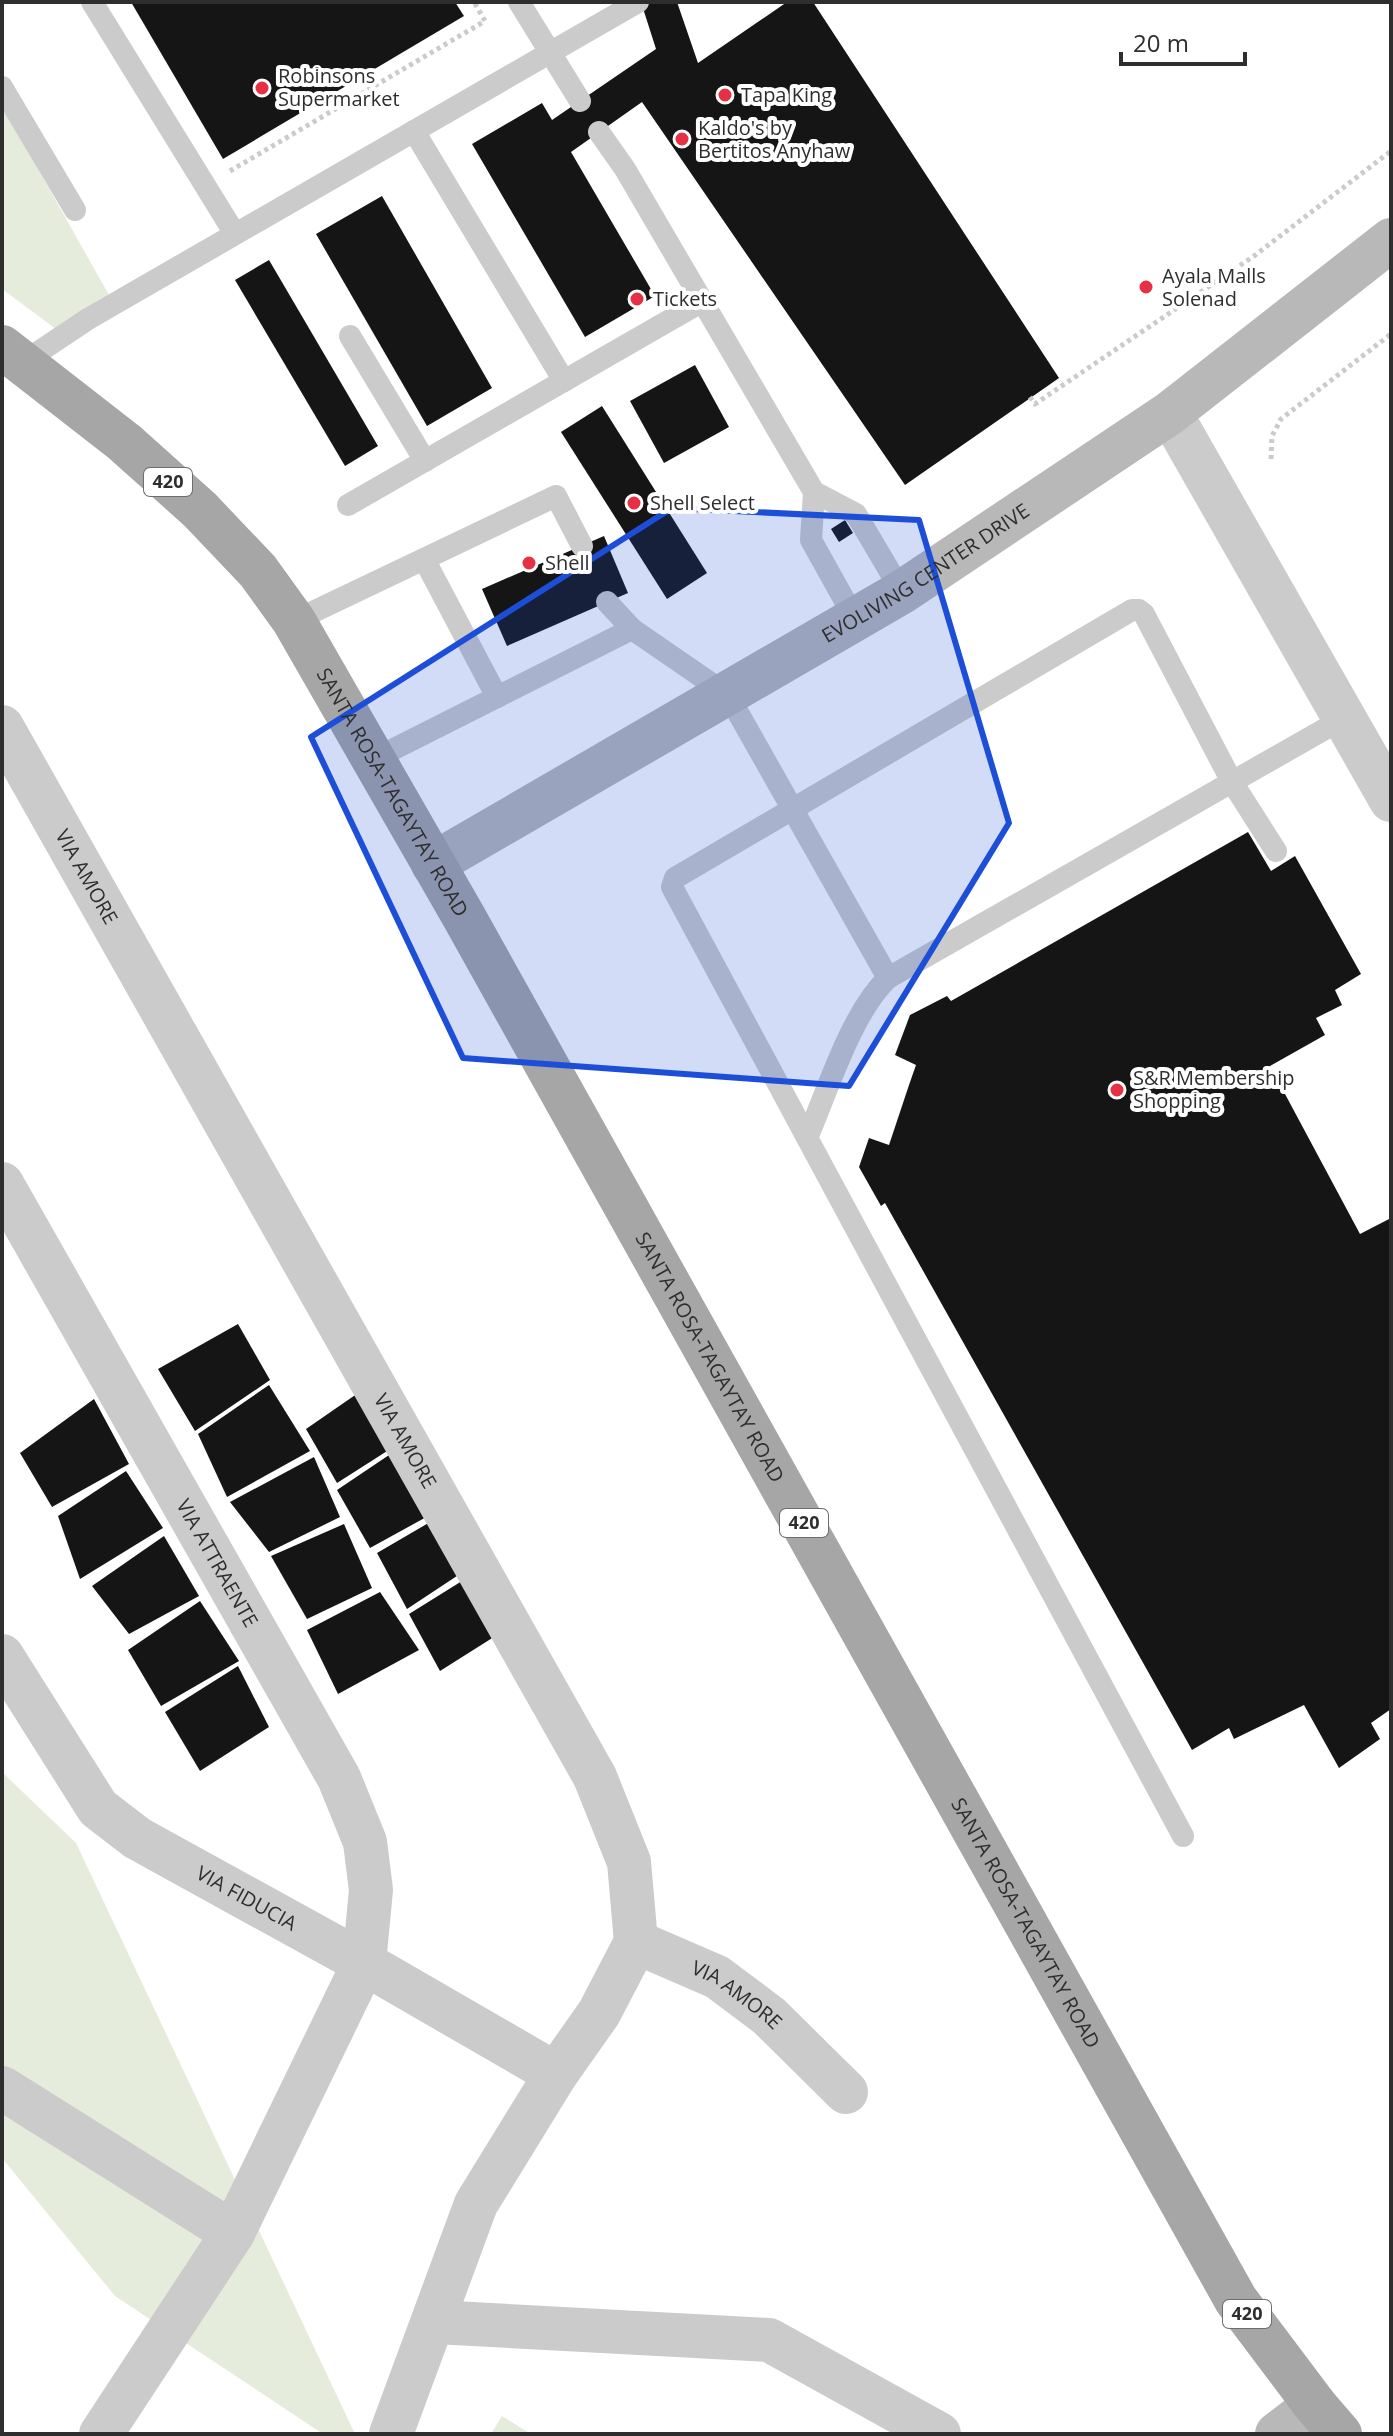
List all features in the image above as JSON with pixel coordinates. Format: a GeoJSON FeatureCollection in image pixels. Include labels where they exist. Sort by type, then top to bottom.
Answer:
{"type":"FeatureCollection","features":[{"type":"Feature","properties":{"kind":"main road","name":"SANTA ROSA-TAGAYTAY ROAD"},"geometry":{"type":"LineString","coordinates":[[12,355],[124,442],[200,510],[258,571],[294,621],[1236,2300],[1327,2420]]}},
{"type":"Feature","properties":{"kind":"street","name":"EVOLIVING CENTER DRIVE"},"geometry":{"type":"LineString","coordinates":[[433,864],[902,592],[1170,413],[1391,240]]}},
{"type":"Feature","properties":{"kind":"street"},"geometry":{"type":"LineString","coordinates":[[1170,413],[1391,800]]}},
{"type":"Feature","properties":{"kind":"street","name":"VIA AMORE"},"geometry":{"type":"LineString","coordinates":[[2,727],[595,1777],[629,1862],[636,1942],[717,1977],[769,2016],[846,2092]]}},
{"type":"Feature","properties":{"kind":"street","name":"VIA ATTRAENTE"},"geometry":{"type":"LineString","coordinates":[[2,1184],[339,1778],[365,1842],[371,1890],[364,1963]]}},
{"type":"Feature","properties":{"kind":"street","name":"VIA FIDUCIA"},"geometry":{"type":"LineString","coordinates":[[2,1656],[98,1808],[137,1838],[364,1963],[556,2074]]}},
{"type":"Feature","properties":{"kind":"street"},"geometry":{"type":"LineString","coordinates":[[391,2434],[435,2322],[476,2204],[556,2074],[599,2013],[636,1942]]}},
{"type":"Feature","properties":{"kind":"street"},"geometry":{"type":"LineString","coordinates":[[101,2434],[233,2233],[364,1963]]}},
{"type":"Feature","properties":{"kind":"street"},"geometry":{"type":"LineString","coordinates":[[2,2088],[233,2233]]}},
{"type":"Feature","properties":{"kind":"street"},"geometry":{"type":"LineString","coordinates":[[435,2322],[769,2340],[939,2434]]}},
{"type":"Feature","properties":{"kind":"street"},"geometry":{"type":"LineString","coordinates":[[1277,2434],[1327,2420]]}},
{"type":"Feature","properties":{"kind":"lane"},"geometry":{"type":"LineString","coordinates":[[92,2],[235,234]]}},
{"type":"Feature","properties":{"kind":"lane"},"geometry":{"type":"LineString","coordinates":[[519,2],[580,101]]}},
{"type":"Feature","properties":{"kind":"lane"},"geometry":{"type":"LineString","coordinates":[[12,355],[88,319],[638,2]]}},
{"type":"Feature","properties":{"kind":"lane"},"geometry":{"type":"LineString","coordinates":[[2,87],[75,210]]}},
{"type":"Feature","properties":{"kind":"lane"},"geometry":{"type":"LineString","coordinates":[[414,131],[564,381]]}},
{"type":"Feature","properties":{"kind":"lane"},"geometry":{"type":"LineString","coordinates":[[599,132],[625,169],[814,492],[856,514],[902,592]]}},
{"type":"Feature","properties":{"kind":"lane"},"geometry":{"type":"LineString","coordinates":[[348,505],[703,301]]}},
{"type":"Feature","properties":{"kind":"lane"},"geometry":{"type":"LineString","coordinates":[[350,336],[425,461]]}},
{"type":"Feature","properties":{"kind":"lane"},"geometry":{"type":"LineString","coordinates":[[814,492],[811,540],[855,619]]}},
{"type":"Feature","properties":{"kind":"lane"},"geometry":{"type":"LineString","coordinates":[[294,621],[556,496],[582,546]]}},
{"type":"Feature","properties":{"kind":"lane"},"geometry":{"type":"LineString","coordinates":[[424,559],[497,697]]}},
{"type":"Feature","properties":{"kind":"lane"},"geometry":{"type":"LineString","coordinates":[[607,602],[632,629],[728,695],[888,978]]}},
{"type":"Feature","properties":{"kind":"lane"},"geometry":{"type":"LineString","coordinates":[[1183,1836],[672,887],[675,878],[1132,610],[1144,614],[1232,782],[1276,851]]}},
{"type":"Feature","properties":{"kind":"lane"},"geometry":{"type":"LineString","coordinates":[[374,759],[632,629]]}},
{"type":"Feature","properties":{"kind":"lane"},"geometry":{"type":"LineString","coordinates":[[807,1138],[855,1025],[873,993],[888,978],[1346,717]]}},
{"type":"Feature","properties":{"kind":"path"},"geometry":{"type":"LineString","coordinates":[[223,175],[485,21],[474,2]]}},
{"type":"Feature","properties":{"kind":"path"},"geometry":{"type":"LineString","coordinates":[[1030,397],[1035,404],[1254,256],[1391,151]]}},
{"type":"Feature","properties":{"kind":"path"},"geometry":{"type":"LineString","coordinates":[[1271,459],[1272,436],[1281,419],[1391,334]]}},
{"type":"Feature","properties":{"kind":"highlighted area"},"geometry":{"type":"Polygon","coordinates":[[[672,508],[919,520],[1009,823],[849,1086],[463,1058],[311,737],[672,508]]]}},
{"type":"Feature","properties":{"kind":"green space"},"geometry":{"type":"Polygon","coordinates":[[[2,105],[114,304],[64,335],[2,289],[2,105]]]}},
{"type":"Feature","properties":{"kind":"green space"},"geometry":{"type":"Polygon","coordinates":[[[2,1772],[76,1843],[355,2434],[323,2434],[115,2296],[2,2158],[2,1772]]]}},
{"type":"Feature","properties":{"kind":"green space"},"geometry":{"type":"Polygon","coordinates":[[[502,2416],[531,2434],[491,2434],[502,2416]]]}},
{"type":"Feature","properties":{"kind":"building","name":"Robinsons Supermarket"},"geometry":{"type":"Polygon","coordinates":[[[131,2],[455,2],[464,16],[223,159],[131,2]]]}},
{"type":"Feature","properties":{"kind":"building"},"geometry":{"type":"Polygon","coordinates":[[[641,2],[677,2],[698,63],[787,2],[813,2],[1059,378],[905,485],[642,102],[571,152],[655,296],[585,337],[472,144],[542,103],[552,120],[656,49],[641,2]]]}},
{"type":"Feature","properties":{"kind":"building"},"geometry":{"type":"Polygon","coordinates":[[[382,196],[492,388],[427,426],[316,234],[382,196]]]}},
{"type":"Feature","properties":{"kind":"building"},"geometry":{"type":"Polygon","coordinates":[[[269,260],[378,446],[345,466],[235,280],[269,260]]]}},
{"type":"Feature","properties":{"kind":"building"},"geometry":{"type":"Polygon","coordinates":[[[695,365],[729,427],[664,463],[630,401],[695,365]]]}},
{"type":"Feature","properties":{"kind":"building","name":"Shell Select"},"geometry":{"type":"Polygon","coordinates":[[[602,406],[707,573],[667,599],[561,432],[602,406]]]}},
{"type":"Feature","properties":{"kind":"building"},"geometry":{"type":"Polygon","coordinates":[[[845,520],[853,533],[839,542],[831,529],[845,520]]]}},
{"type":"Feature","properties":{"kind":"building"},"geometry":{"type":"Polygon","coordinates":[[[604,536],[628,593],[507,646],[482,589],[604,536]]]}},
{"type":"Feature","properties":{"kind":"building"},"geometry":{"type":"Polygon","coordinates":[[[1248,832],[1271,871],[1295,856],[1361,974],[1335,990],[1342,1005],[1316,1018],[1325,1035],[1270,1066],[1360,1234],[1391,1218],[1391,1709],[1371,1723],[1380,1739],[1339,1768],[1304,1705],[1234,1739],[1229,1728],[1192,1750],[885,1203],[881,1206],[859,1167],[869,1138],[889,1145],[916,1065],[895,1055],[910,1015],[947,996],[951,1001],[1248,832]]]}},
{"type":"Feature","properties":{"kind":"building"},"geometry":{"type":"Polygon","coordinates":[[[238,1324],[270,1380],[195,1431],[158,1369],[238,1324]]]}},
{"type":"Feature","properties":{"kind":"building"},"geometry":{"type":"Polygon","coordinates":[[[269,1385],[310,1451],[227,1497],[198,1434],[269,1385]]]}},
{"type":"Feature","properties":{"kind":"building"},"geometry":{"type":"Polygon","coordinates":[[[361,1391],[395,1446],[337,1483],[306,1429],[361,1391]]]}},
{"type":"Feature","properties":{"kind":"building"},"geometry":{"type":"Polygon","coordinates":[[[94,1399],[129,1464],[52,1507],[20,1453],[94,1399]]]}},
{"type":"Feature","properties":{"kind":"building"},"geometry":{"type":"Polygon","coordinates":[[[395,1451],[430,1515],[370,1548],[337,1490],[395,1451]]]}},
{"type":"Feature","properties":{"kind":"building"},"geometry":{"type":"Polygon","coordinates":[[[314,1457],[340,1517],[269,1552],[230,1502],[314,1457]]]}},
{"type":"Feature","properties":{"kind":"building"},"geometry":{"type":"Polygon","coordinates":[[[126,1471],[163,1528],[80,1579],[58,1516],[126,1471]]]}},
{"type":"Feature","properties":{"kind":"building"},"geometry":{"type":"Polygon","coordinates":[[[437,1518],[469,1568],[407,1609],[377,1553],[437,1518]]]}},
{"type":"Feature","properties":{"kind":"building"},"geometry":{"type":"Polygon","coordinates":[[[344,1524],[372,1588],[307,1619],[271,1556],[344,1524]]]}},
{"type":"Feature","properties":{"kind":"building"},"geometry":{"type":"Polygon","coordinates":[[[164,1536],[199,1596],[129,1634],[92,1586],[164,1536]]]}},
{"type":"Feature","properties":{"kind":"building"},"geometry":{"type":"Polygon","coordinates":[[[470,1576],[497,1635],[440,1671],[409,1614],[470,1576]]]}},
{"type":"Feature","properties":{"kind":"building"},"geometry":{"type":"Polygon","coordinates":[[[380,1592],[419,1650],[338,1694],[307,1630],[380,1592]]]}},
{"type":"Feature","properties":{"kind":"building"},"geometry":{"type":"Polygon","coordinates":[[[200,1601],[239,1661],[161,1706],[128,1650],[200,1601]]]}},
{"type":"Feature","properties":{"kind":"building"},"geometry":{"type":"Polygon","coordinates":[[[238,1666],[269,1727],[200,1771],[165,1712],[238,1666]]]}},
{"type":"Feature","properties":{"kind":"place","name":"Robinsons Supermarket"},"geometry":{"type":"Point","coordinates":[262,88]}},
{"type":"Feature","properties":{"kind":"place","name":"Tapa King"},"geometry":{"type":"Point","coordinates":[725,95]}},
{"type":"Feature","properties":{"kind":"place","name":"Kaldo's by Bertitos Anyhaw"},"geometry":{"type":"Point","coordinates":[682,139]}},
{"type":"Feature","properties":{"kind":"place","name":"Ayala Malls Solenad"},"geometry":{"type":"Point","coordinates":[1146,287]}},
{"type":"Feature","properties":{"kind":"place","name":"Tickets"},"geometry":{"type":"Point","coordinates":[637,299]}},
{"type":"Feature","properties":{"kind":"place","name":"Shell Select"},"geometry":{"type":"Point","coordinates":[634,503]}},
{"type":"Feature","properties":{"kind":"place","name":"Shell"},"geometry":{"type":"Point","coordinates":[529,563]}},
{"type":"Feature","properties":{"kind":"place","name":"S&R Membership Shopping"},"geometry":{"type":"Point","coordinates":[1117,1090]}}]}
